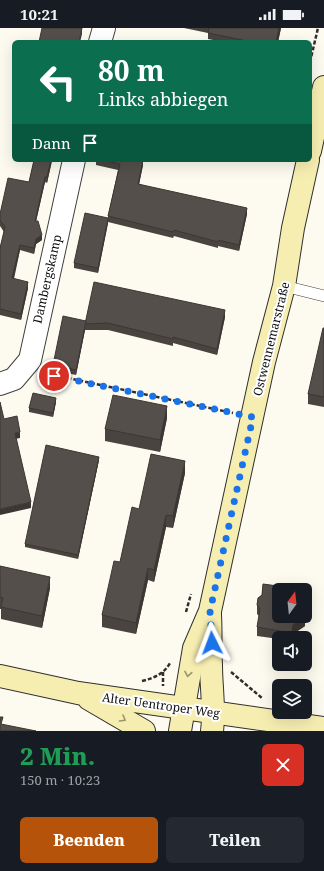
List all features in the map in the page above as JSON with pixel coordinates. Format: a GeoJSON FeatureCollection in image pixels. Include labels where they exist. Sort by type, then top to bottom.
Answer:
{"type":"FeatureCollection","features":[{"type":"Feature","properties":{"kind":"street"},"geometry":{"type":"LineString","coordinates":[[101,40],[104,28]]}},
{"type":"Feature","properties":{"kind":"street"},"geometry":{"type":"LineString","coordinates":[[312,142],[324,87]]}},
{"type":"Feature","properties":{"kind":"street","name":"Dambergskamp"},"geometry":{"type":"LineString","coordinates":[[0,384],[14,379],[24,369],[30,360],[74,162]]}},
{"type":"Feature","properties":{"kind":"street","name":"Ostwennemarstraße"},"geometry":{"type":"LineString","coordinates":[[180,731],[194,648],[210,611],[264,362],[284,286],[293,228],[308,162]]}},
{"type":"Feature","properties":{"kind":"street","name":"Ostwennemarstraße"},"geometry":{"type":"LineString","coordinates":[[210,611],[212,643],[210,663],[213,722]]}},
{"type":"Feature","properties":{"kind":"street","name":"Alter Uentroper Weg"},"geometry":{"type":"LineString","coordinates":[[0,676],[78,693],[183,708],[213,722],[324,728]]}},
{"type":"Feature","properties":{"kind":"street"},"geometry":{"type":"LineString","coordinates":[[78,693],[144,731]]}},
{"type":"Feature","properties":{"kind":"lane"},"geometry":{"type":"LineString","coordinates":[[284,286],[324,296]]}},
{"type":"Feature","properties":{"kind":"path"},"geometry":{"type":"LineString","coordinates":[[312,54],[318,28]]}},
{"type":"Feature","properties":{"kind":"path"},"geometry":{"type":"LineString","coordinates":[[24,369],[253,417]]}},
{"type":"Feature","properties":{"kind":"path"},"geometry":{"type":"LineString","coordinates":[[163,672],[170,662]]}},
{"type":"Feature","properties":{"kind":"path"},"geometry":{"type":"LineString","coordinates":[[210,663],[223,667],[237,675],[255,693]]}},
{"type":"Feature","properties":{"kind":"building"},"geometry":{"type":"Polygon","coordinates":[[[42,28],[82,28],[79,40],[39,40],[42,28]]]}},
{"type":"Feature","properties":{"kind":"building"},"geometry":{"type":"Polygon","coordinates":[[[209,28],[279,28],[276,40],[242,40],[208,33],[209,28]]]}},
{"type":"Feature","properties":{"kind":"building"},"geometry":{"type":"Polygon","coordinates":[[[34,162],[51,162],[47,177],[45,177],[35,221],[38,221],[42,235],[36,239],[34,248],[20,245],[12,278],[28,282],[21,314],[0,309],[0,248],[5,227],[0,220],[0,214],[8,178],[29,182],[34,162]]]}},
{"type":"Feature","properties":{"kind":"building"},"geometry":{"type":"Polygon","coordinates":[[[110,162],[143,162],[138,184],[247,208],[239,245],[218,240],[218,242],[174,230],[173,232],[108,216],[120,164],[110,162]]]}},
{"type":"Feature","properties":{"kind":"building"},"geometry":{"type":"Polygon","coordinates":[[[85,213],[108,218],[98,268],[74,263],[85,213]]]}},
{"type":"Feature","properties":{"kind":"building"},"geometry":{"type":"Polygon","coordinates":[[[94,282],[225,310],[217,349],[173,337],[173,339],[108,323],[85,324],[94,282]]]}},
{"type":"Feature","properties":{"kind":"building"},"geometry":{"type":"Polygon","coordinates":[[[63,316],[86,321],[76,370],[53,365],[63,316]]]}},
{"type":"Feature","properties":{"kind":"building"},"geometry":{"type":"Polygon","coordinates":[[[324,328],[324,397],[308,394],[324,328]]]}},
{"type":"Feature","properties":{"kind":"building"},"geometry":{"type":"Polygon","coordinates":[[[33,393],[56,398],[53,413],[29,408],[33,393]]]}},
{"type":"Feature","properties":{"kind":"building"},"geometry":{"type":"Polygon","coordinates":[[[113,395],[167,406],[160,440],[105,429],[113,395]]]}},
{"type":"Feature","properties":{"kind":"building"},"geometry":{"type":"Polygon","coordinates":[[[0,402],[4,419],[17,416],[20,432],[15,433],[31,502],[0,509],[0,402]]]}},
{"type":"Feature","properties":{"kind":"building"},"geometry":{"type":"Polygon","coordinates":[[[46,445],[99,457],[78,555],[25,544],[46,445]]]}},
{"type":"Feature","properties":{"kind":"building"},"geometry":{"type":"Polygon","coordinates":[[[151,454],[185,461],[173,516],[166,515],[154,570],[148,568],[136,623],[102,615],[114,561],[120,562],[132,507],[139,509],[151,454]]]}},
{"type":"Feature","properties":{"kind":"building"},"geometry":{"type":"Polygon","coordinates":[[[0,566],[50,577],[42,616],[1,607],[3,598],[0,597],[0,566]]]}},
{"type":"Feature","properties":{"kind":"building"},"geometry":{"type":"Polygon","coordinates":[[[263,584],[272,585],[272,623],[296,623],[293,625],[292,631],[280,631],[257,627],[260,609],[257,605],[258,598],[262,595],[263,584]]]}},
{"type":"Feature","properties":{"kind":"building"},"geometry":{"type":"Polygon","coordinates":[[[0,717],[3,717],[1,724],[36,731],[0,731],[0,717]]]}},
{"type":"Feature","properties":{"kind":"route"},"geometry":{"type":"LineString","coordinates":[[54,376],[253,417],[210,611],[212,643]]}}]}
